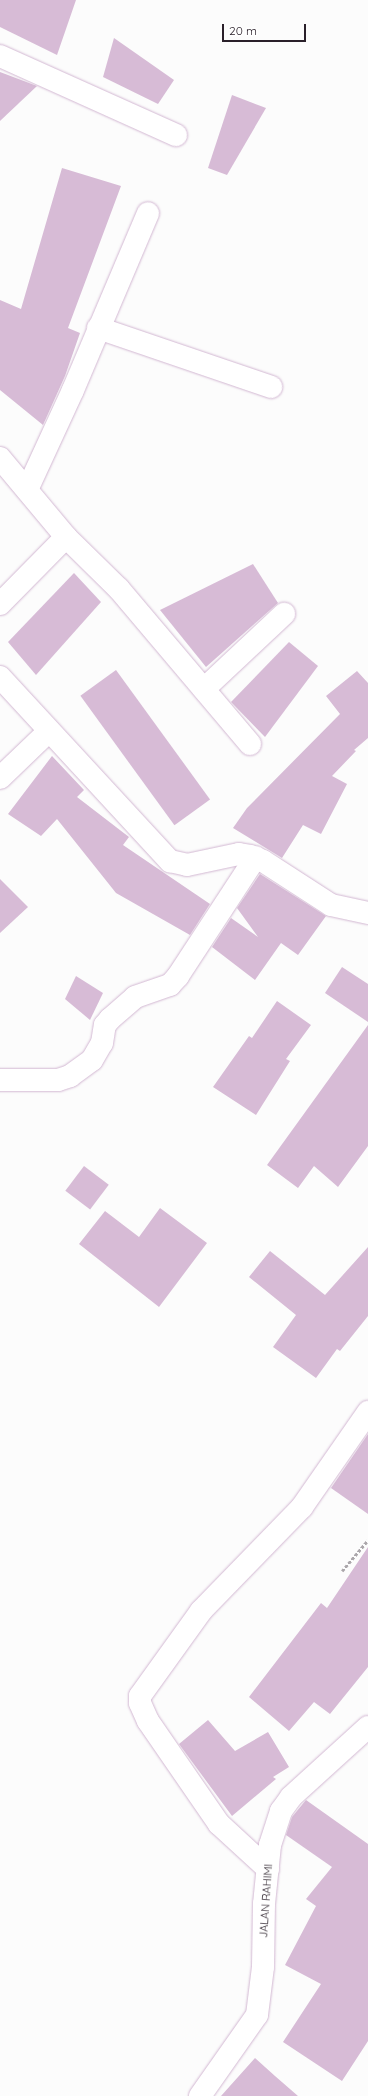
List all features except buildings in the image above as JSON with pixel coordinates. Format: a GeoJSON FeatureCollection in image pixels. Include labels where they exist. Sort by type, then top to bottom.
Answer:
{"type":"FeatureCollection","features":[{"type":"Feature","properties":{"kind":"street"},"geometry":{"type":"LineString","coordinates":[[0,56],[176,135]]}},
{"type":"Feature","properties":{"kind":"street"},"geometry":{"type":"LineString","coordinates":[[27,490],[148,213]]}},
{"type":"Feature","properties":{"kind":"street"},"geometry":{"type":"LineString","coordinates":[[98,328],[271,387]]}},
{"type":"Feature","properties":{"kind":"street"},"geometry":{"type":"LineString","coordinates":[[0,458],[66,537],[119,589],[250,744]]}},
{"type":"Feature","properties":{"kind":"street"},"geometry":{"type":"LineString","coordinates":[[0,604],[66,537]]}},
{"type":"Feature","properties":{"kind":"street"},"geometry":{"type":"LineString","coordinates":[[204,689],[284,614]]}},
{"type":"Feature","properties":{"kind":"street"},"geometry":{"type":"LineString","coordinates":[[0,677],[170,861],[186,865],[238,854],[256,857],[331,905],[368,913]]}},
{"type":"Feature","properties":{"kind":"street"},"geometry":{"type":"LineString","coordinates":[[0,778],[49,731]]}},
{"type":"Feature","properties":{"kind":"street"},"geometry":{"type":"LineString","coordinates":[[0,1080],[58,1080],[70,1076],[92,1060],[102,1043],[105,1025],[110,1019],[135,997],[170,985],[178,976],[256,857]]}},
{"type":"Feature","properties":{"kind":"street"},"geometry":{"type":"LineString","coordinates":[[268,1869],[219,1824],[148,1721],[140,1703],[140,1696],[201,1611],[302,1506],[368,1412]]}},
{"type":"Feature","properties":{"kind":"street","name":"JALAN RAHIMI"},"geometry":{"type":"LineString","coordinates":[[200,2096],[257,2015],[263,1967],[268,1869],[274,1827],[281,1810],[291,1797],[368,1727]]}},
{"type":"Feature","properties":{"kind":"path"},"geometry":{"type":"LineString","coordinates":[[342,1572],[368,1540]]}}]}
